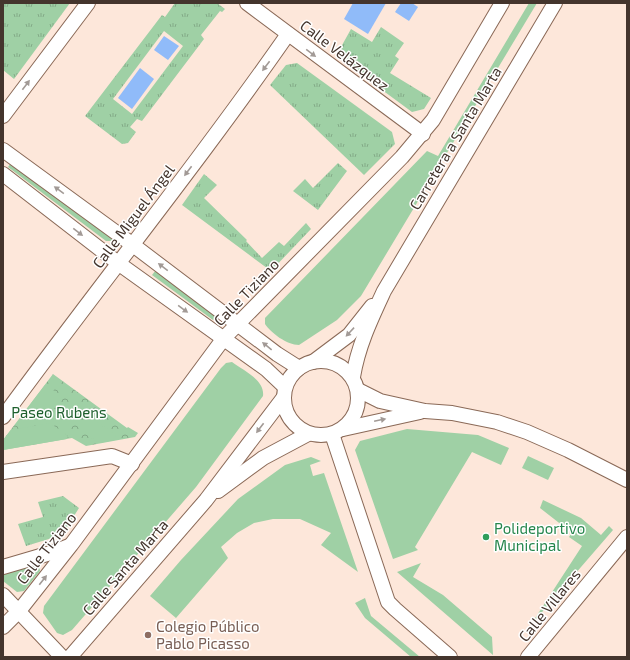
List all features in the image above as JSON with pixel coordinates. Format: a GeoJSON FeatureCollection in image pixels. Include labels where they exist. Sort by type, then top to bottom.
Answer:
{"type":"FeatureCollection","features":[{"type":"Feature","properties":{"kind":"street"},"geometry":{"type":"LineString","coordinates":[[3,116],[88,3]]}},
{"type":"Feature","properties":{"kind":"street","name":"Calle Velázquez"},"geometry":{"type":"LineString","coordinates":[[247,3],[422,134]]}},
{"type":"Feature","properties":{"kind":"street","name":"Calle Tiziano"},"geometry":{"type":"LineString","coordinates":[[3,627],[19,610],[71,545],[224,338],[402,157],[422,134],[502,3]]}},
{"type":"Feature","properties":{"kind":"street","name":"Carretera a Santa Marta"},"geometry":{"type":"LineString","coordinates":[[353,377],[356,359],[362,341],[384,291],[555,3]]}},
{"type":"Feature","properties":{"kind":"street","name":"Calle Miguel Ángel"},"geometry":{"type":"LineString","coordinates":[[3,417],[40,364],[133,245],[288,34]]}},
{"type":"Feature","properties":{"kind":"street"},"geometry":{"type":"LineString","coordinates":[[3,150],[133,245],[277,354],[299,368]]}},
{"type":"Feature","properties":{"kind":"street"},"geometry":{"type":"LineString","coordinates":[[3,174],[118,263],[266,369],[285,392]]}},
{"type":"Feature","properties":{"kind":"street","name":"Carretera a Santa Marta"},"geometry":{"type":"LineString","coordinates":[[313,362],[349,335],[384,291]]}},
{"type":"Feature","properties":{"kind":"street"},"geometry":{"type":"LineString","coordinates":[[337,432],[353,419],[356,412],[358,405],[358,390],[353,377],[342,366],[328,361],[313,362],[299,368],[291,376],[285,392],[286,412],[295,425],[308,434],[320,436],[337,432],[426,411]]}},
{"type":"Feature","properties":{"kind":"street"},"geometry":{"type":"LineString","coordinates":[[358,390],[380,401],[426,411],[452,413],[497,422],[527,432],[568,450],[627,480]]}},
{"type":"Feature","properties":{"kind":"street","name":"Calle Santa Marta"},"geometry":{"type":"LineString","coordinates":[[70,657],[206,500],[285,392]]}},
{"type":"Feature","properties":{"kind":"street"},"geometry":{"type":"LineString","coordinates":[[337,432],[388,602],[395,610],[450,657]]}},
{"type":"Feature","properties":{"kind":"street","name":"Calle Santa Marta"},"geometry":{"type":"LineString","coordinates":[[206,500],[263,458],[308,434]]}},
{"type":"Feature","properties":{"kind":"street"},"geometry":{"type":"LineString","coordinates":[[3,472],[112,456],[132,464]]}},
{"type":"Feature","properties":{"kind":"street","name":"Calle Villares"},"geometry":{"type":"LineString","coordinates":[[528,657],[627,537]]}},
{"type":"Feature","properties":{"kind":"street"},"geometry":{"type":"LineString","coordinates":[[3,567],[54,552],[71,545]]}},
{"type":"Feature","properties":{"kind":"street"},"geometry":{"type":"LineString","coordinates":[[3,595],[19,610],[62,657]]}},
{"type":"Feature","properties":{"kind":"green space"},"geometry":{"type":"Polygon","coordinates":[[[3,3],[70,3],[14,79],[3,70],[3,3]]]}},
{"type":"Feature","properties":{"kind":"green space"},"geometry":{"type":"Polygon","coordinates":[[[175,3],[217,3],[225,9],[222,12],[220,11],[201,35],[204,39],[142,121],[137,119],[130,127],[136,132],[128,143],[122,144],[85,116],[162,15],[165,17],[175,3]],[[164,31],[113,99],[132,114],[183,46],[164,31]]]}},
{"type":"Feature","properties":{"kind":"green space"},"geometry":{"type":"Polygon","coordinates":[[[529,3],[537,3],[361,296],[337,320],[299,345],[289,343],[275,335],[265,324],[265,318],[427,151],[438,156],[529,3]]]}},
{"type":"Feature","properties":{"kind":"green space"},"geometry":{"type":"Polygon","coordinates":[[[381,27],[404,43],[395,56],[399,59],[390,73],[431,98],[424,109],[412,112],[336,56],[351,29],[372,42],[381,27]]]}},
{"type":"Feature","properties":{"kind":"green space"},"geometry":{"type":"Polygon","coordinates":[[[297,63],[392,132],[395,144],[364,175],[270,85],[286,65],[297,63]]]}},
{"type":"Feature","properties":{"kind":"green space"},"geometry":{"type":"Polygon","coordinates":[[[11,163],[112,238],[112,241],[106,241],[8,167],[11,163]]]}},
{"type":"Feature","properties":{"kind":"green space"},"geometry":{"type":"Polygon","coordinates":[[[338,163],[347,171],[318,210],[293,191],[305,179],[313,188],[338,163]]]}},
{"type":"Feature","properties":{"kind":"green space"},"geometry":{"type":"Polygon","coordinates":[[[204,174],[217,185],[204,198],[247,240],[246,241],[262,258],[279,242],[284,246],[306,223],[311,229],[271,271],[182,205],[204,174]]]}},
{"type":"Feature","properties":{"kind":"green space"},"geometry":{"type":"Polygon","coordinates":[[[156,270],[217,318],[213,320],[152,275],[156,270]]]}},
{"type":"Feature","properties":{"kind":"green space"},"geometry":{"type":"Polygon","coordinates":[[[232,362],[253,376],[261,385],[263,396],[196,487],[72,630],[63,635],[57,633],[43,613],[44,606],[221,368],[226,363],[232,362]]]}},
{"type":"Feature","properties":{"kind":"green space","name":"Paseo Rubens"},"geometry":{"type":"Polygon","coordinates":[[[53,374],[127,428],[128,427],[138,433],[135,437],[86,446],[72,438],[3,450],[3,440],[53,374]]]}},
{"type":"Feature","properties":{"kind":"green space"},"geometry":{"type":"Polygon","coordinates":[[[45,385],[62,397],[53,410],[26,414],[25,411],[45,385]]]}},
{"type":"Feature","properties":{"kind":"green space"},"geometry":{"type":"Polygon","coordinates":[[[91,418],[116,435],[115,440],[99,443],[86,434],[82,429],[91,418]]]}},
{"type":"Feature","properties":{"kind":"green space"},"geometry":{"type":"Polygon","coordinates":[[[50,423],[68,436],[67,439],[3,450],[3,440],[11,430],[50,423]]]}},
{"type":"Feature","properties":{"kind":"green space"},"geometry":{"type":"Polygon","coordinates":[[[407,429],[478,435],[509,448],[501,465],[472,452],[415,547],[418,550],[393,559],[355,450],[360,441],[407,429]]]}},
{"type":"Feature","properties":{"kind":"green space"},"geometry":{"type":"Polygon","coordinates":[[[528,456],[554,468],[548,480],[522,468],[528,456]]]}},
{"type":"Feature","properties":{"kind":"green space"},"geometry":{"type":"Polygon","coordinates":[[[311,457],[321,461],[310,465],[313,476],[324,473],[358,572],[321,545],[331,533],[300,519],[273,519],[254,523],[237,533],[221,547],[228,558],[176,618],[150,596],[181,560],[238,499],[285,465],[311,457]]]}},
{"type":"Feature","properties":{"kind":"green space"},"geometry":{"type":"Polygon","coordinates":[[[63,496],[79,508],[62,535],[26,546],[18,524],[43,517],[38,502],[63,496]]]}},
{"type":"Feature","properties":{"kind":"green space"},"geometry":{"type":"Polygon","coordinates":[[[543,500],[581,518],[601,535],[609,526],[613,530],[530,626],[582,546],[569,537],[572,533],[540,508],[543,500]]]}},
{"type":"Feature","properties":{"kind":"green space"},"geometry":{"type":"Polygon","coordinates":[[[34,563],[39,565],[40,571],[24,591],[17,592],[3,581],[3,573],[34,563]]]}},
{"type":"Feature","properties":{"kind":"green space"},"geometry":{"type":"Polygon","coordinates":[[[421,563],[413,577],[443,595],[492,637],[493,655],[397,572],[421,563]]]}},
{"type":"Feature","properties":{"kind":"green space"},"geometry":{"type":"Polygon","coordinates":[[[365,598],[371,616],[420,657],[411,657],[365,618],[355,603],[365,598]]]}},
{"type":"Feature","properties":{"kind":"water"},"geometry":{"type":"Polygon","coordinates":[[[353,3],[386,3],[368,34],[344,19],[353,3]]]}},
{"type":"Feature","properties":{"kind":"water"},"geometry":{"type":"Polygon","coordinates":[[[401,3],[412,3],[418,7],[409,21],[395,12],[401,3]]]}},
{"type":"Feature","properties":{"kind":"water"},"geometry":{"type":"Polygon","coordinates":[[[164,36],[179,46],[168,60],[154,50],[164,36]]]}},
{"type":"Feature","properties":{"kind":"water"},"geometry":{"type":"Polygon","coordinates":[[[140,68],[154,79],[132,109],[118,98],[140,68]]]}},
{"type":"Feature","properties":{"kind":"place","name":"Polideportivo Municipal"},"geometry":{"type":"Point","coordinates":[486,537]}},
{"type":"Feature","properties":{"kind":"place","name":"Colegio Público Pablo Picasso"},"geometry":{"type":"Point","coordinates":[148,635]}}]}
